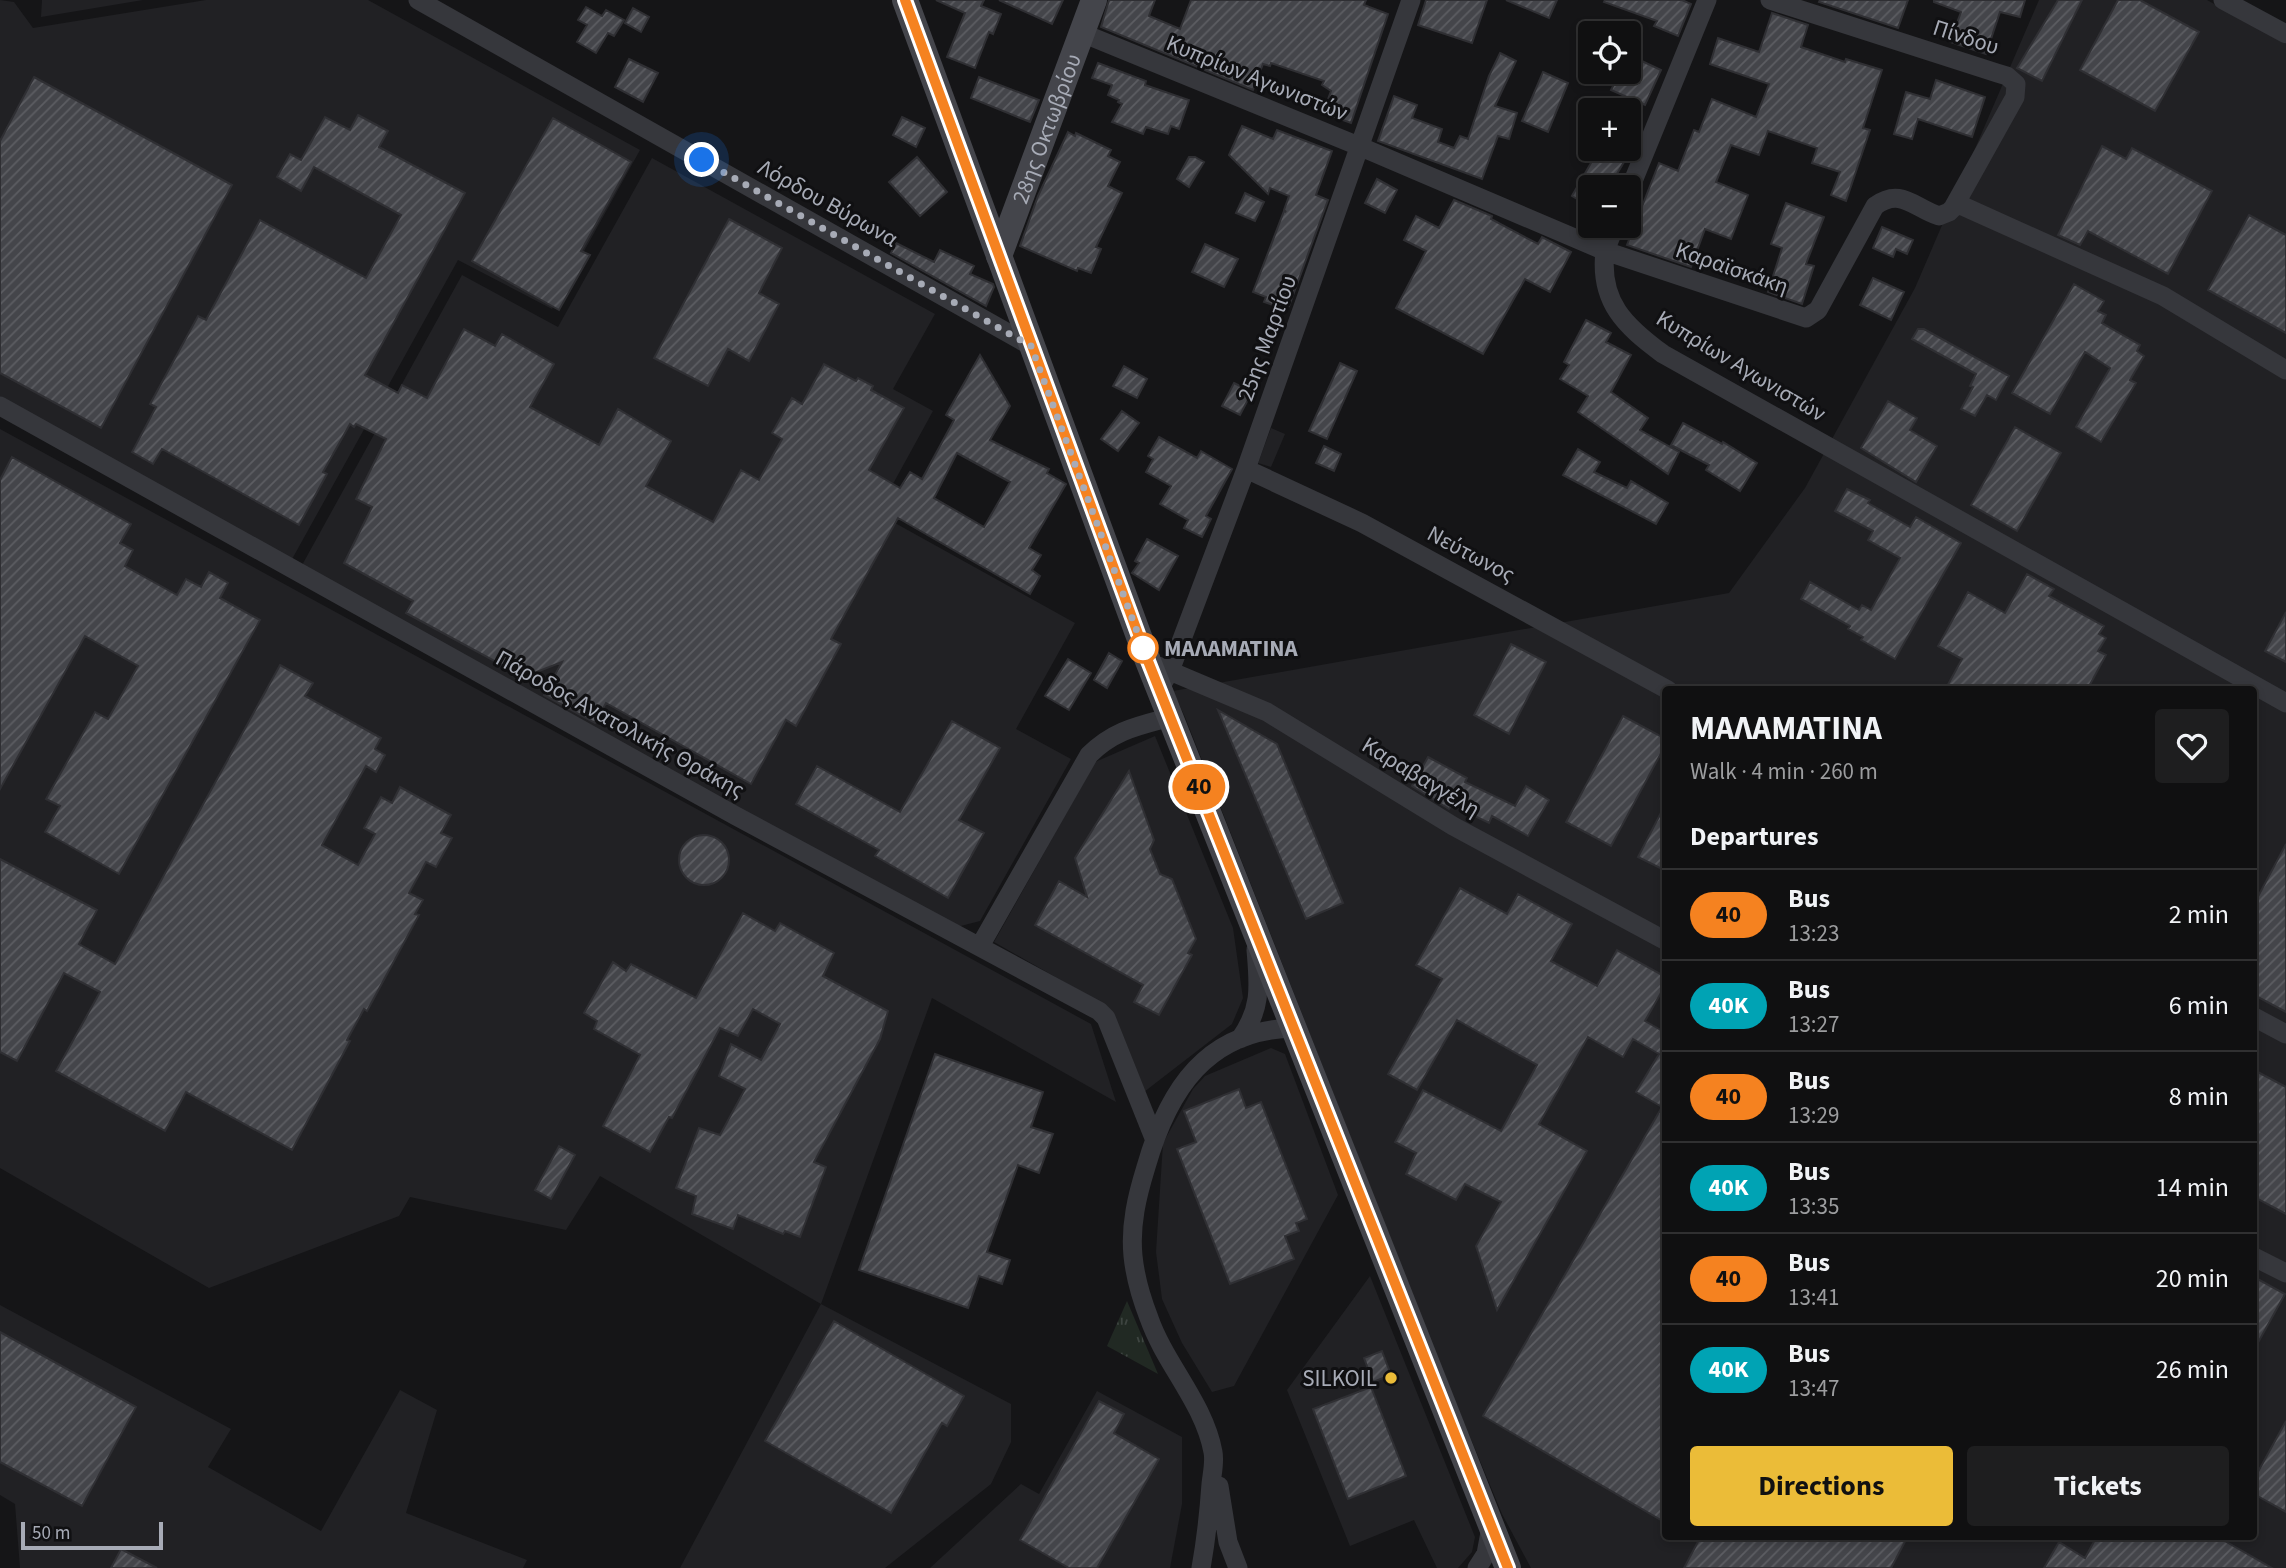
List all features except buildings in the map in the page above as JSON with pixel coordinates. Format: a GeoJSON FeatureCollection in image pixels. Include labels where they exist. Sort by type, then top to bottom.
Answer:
{"type":"FeatureCollection","features":[{"type":"Feature","properties":{"kind":"main road"},"geometry":{"type":"LineString","coordinates":[[905,0],[1031,346],[1159,674],[1171,717],[1508,1568]]}},
{"type":"Feature","properties":{"kind":"main road","name":"28ης Οκτωβρίου"},"geometry":{"type":"LineString","coordinates":[[999,256],[1094,0]]}},
{"type":"Feature","properties":{"kind":"street","name":"Λόρδου Βύρωνα"},"geometry":{"type":"LineString","coordinates":[[418,0],[1031,346]]}},
{"type":"Feature","properties":{"kind":"street","name":"25ης Μαρτίου"},"geometry":{"type":"LineString","coordinates":[[1159,674],[1246,469],[1411,0]]}},
{"type":"Feature","properties":{"kind":"street"},"geometry":{"type":"LineString","coordinates":[[1636,175],[1707,0]]}},
{"type":"Feature","properties":{"kind":"street","name":"Πίνδου"},"geometry":{"type":"LineString","coordinates":[[1770,0],[2012,79],[2016,85],[2015,97],[1956,202]]}},
{"type":"Feature","properties":{"kind":"street"},"geometry":{"type":"LineString","coordinates":[[2223,0],[2286,34]]}},
{"type":"Feature","properties":{"kind":"street","name":"Κυπρίων Αγωνιστών"},"geometry":{"type":"LineString","coordinates":[[1082,33],[1361,147],[1605,251],[1603,270],[1611,302],[1640,337],[1664,354],[2256,686]]}},
{"type":"Feature","properties":{"kind":"street","name":"Καραϊσκάκη"},"geometry":{"type":"LineString","coordinates":[[1605,251],[1806,317],[1818,310],[1869,212],[1883,200],[1904,198],[1939,216],[1950,212],[1956,202]]}},
{"type":"Feature","properties":{"kind":"street"},"geometry":{"type":"LineString","coordinates":[[1956,202],[2164,296],[2286,370]]}},
{"type":"Feature","properties":{"kind":"street"},"geometry":{"type":"LineString","coordinates":[[1605,251],[1610,238]]}},
{"type":"Feature","properties":{"kind":"street","name":"Πάροδος Ανατολικής Θράκης"},"geometry":{"type":"LineString","coordinates":[[0,406],[724,809],[1102,1013],[1154,1138]]}},
{"type":"Feature","properties":{"kind":"street","name":"Νεύτωνος"},"geometry":{"type":"LineString","coordinates":[[1246,469],[1362,523],[1662,687]]}},
{"type":"Feature","properties":{"kind":"street","name":"Καραβαγγέλη"},"geometry":{"type":"LineString","coordinates":[[1159,674],[1267,712],[1453,826],[1662,939]]}},
{"type":"Feature","properties":{"kind":"street","name":"Κυπρίων Αγωνιστών"},"geometry":{"type":"LineString","coordinates":[[2257,687],[2286,703]]}},
{"type":"Feature","properties":{"kind":"street"},"geometry":{"type":"LineString","coordinates":[[980,946],[1089,755],[1104,741],[1121,731],[1171,717]]}},
{"type":"Feature","properties":{"kind":"street"},"geometry":{"type":"LineString","coordinates":[[1240,1039],[1256,1011],[1258,973],[1255,932]]}},
{"type":"Feature","properties":{"kind":"street"},"geometry":{"type":"LineString","coordinates":[[2257,1019],[2286,1034]]}},
{"type":"Feature","properties":{"kind":"street"},"geometry":{"type":"LineString","coordinates":[[1238,1568],[1228,1542],[1213,1454],[1202,1418],[1149,1319],[1133,1257],[1135,1208],[1154,1138],[1183,1082],[1199,1063],[1218,1049],[1240,1039],[1262,1031],[1295,1028]]}},
{"type":"Feature","properties":{"kind":"street"},"geometry":{"type":"LineString","coordinates":[[2257,1258],[2286,1273]]}},
{"type":"Feature","properties":{"kind":"street"},"geometry":{"type":"LineString","coordinates":[[1200,1568],[1208,1532],[1213,1454]]}},
{"type":"Feature","properties":{"kind":"street"},"geometry":{"type":"LineString","coordinates":[[1477,1568],[1486,1554],[1491,1526]]}},
{"type":"Feature","properties":{"kind":"shaded area"},"geometry":{"type":"Polygon","coordinates":[[[0,0],[14,2],[33,28],[206,0],[368,0],[640,150],[552,309],[458,260],[291,561],[0,398],[0,0]]]}},
{"type":"Feature","properties":{"kind":"shaded area"},"geometry":{"type":"Polygon","coordinates":[[[42,0],[143,0],[41,17],[42,0]]]}},
{"type":"Feature","properties":{"kind":"shaded area"},"geometry":{"type":"Polygon","coordinates":[[[2039,0],[2207,0],[2286,44],[2286,1568],[1531,1568],[1502,1514],[1173,691],[1729,593],[1805,488],[1915,288],[2039,0]]]}},
{"type":"Feature","properties":{"kind":"shaded area"},"geometry":{"type":"Polygon","coordinates":[[[652,158],[935,314],[893,389],[933,411],[877,513],[1075,623],[1016,729],[1071,759],[980,921],[953,928],[301,567],[462,275],[558,327],[652,158]]]}},
{"type":"Feature","properties":{"kind":"shaded area"},"geometry":{"type":"Polygon","coordinates":[[[1271,428],[1285,434],[1271,467],[1258,463],[1271,428]]]}},
{"type":"Feature","properties":{"kind":"shaded area"},"geometry":{"type":"Polygon","coordinates":[[[0,429],[1091,1024],[1116,1102],[932,998],[821,1304],[600,1176],[566,1230],[410,1197],[399,1216],[209,1288],[0,1168],[0,429]]]}},
{"type":"Feature","properties":{"kind":"shaded area"},"geometry":{"type":"Polygon","coordinates":[[[1155,736],[1233,928],[1243,998],[1232,1024],[1144,1092],[1108,1007],[994,942],[1095,762],[1155,736]]]}},
{"type":"Feature","properties":{"kind":"shaded area"},"geometry":{"type":"Polygon","coordinates":[[[1271,1048],[1285,1054],[1338,1195],[1234,1386],[1212,1392],[1182,1343],[1162,1299],[1156,1252],[1163,1143],[1193,1089],[1205,1076],[1271,1048]]]}},
{"type":"Feature","properties":{"kind":"shaded area"},"geometry":{"type":"Polygon","coordinates":[[[1370,1276],[1475,1537],[1472,1552],[1458,1568],[1437,1568],[1414,1520],[1350,1546],[1287,1390],[1370,1276]]]}},
{"type":"Feature","properties":{"kind":"shaded area"},"geometry":{"type":"Polygon","coordinates":[[[821,1304],[1011,1404],[1011,1442],[991,1484],[885,1568],[680,1568],[821,1304]]]}},
{"type":"Feature","properties":{"kind":"shaded area"},"geometry":{"type":"Polygon","coordinates":[[[0,1305],[231,1429],[208,1467],[321,1531],[400,1390],[437,1410],[406,1513],[527,1560],[523,1568],[20,1568],[15,1504],[0,1495],[0,1305]]]}},
{"type":"Feature","properties":{"kind":"shaded area"},"geometry":{"type":"Polygon","coordinates":[[[1097,1391],[1182,1437],[1182,1504],[1170,1568],[930,1568],[1021,1484],[1039,1494],[1097,1391]]]}},
{"type":"Feature","properties":{"kind":"green space"},"geometry":{"type":"Polygon","coordinates":[[[1127,1301],[1158,1374],[1107,1346],[1127,1301]]]}},
{"type":"Feature","properties":{"kind":"bus line","name":"40"},"geometry":{"type":"LineString","coordinates":[[905,0],[1148,661],[1508,1568]]}},
{"type":"Feature","properties":{"kind":"place","name":"ΜΑΛΑΜΑΤΙΝΑ"},"geometry":{"type":"Point","coordinates":[1143,648]}},
{"type":"Feature","properties":{"kind":"place","name":"SILKOIL"},"geometry":{"type":"Point","coordinates":[1391,1378]}},
{"type":"Feature","properties":{"kind":"route"},"geometry":{"type":"LineString","coordinates":[[702,160],[1031,346],[1148,661],[1143,648]]}}]}
